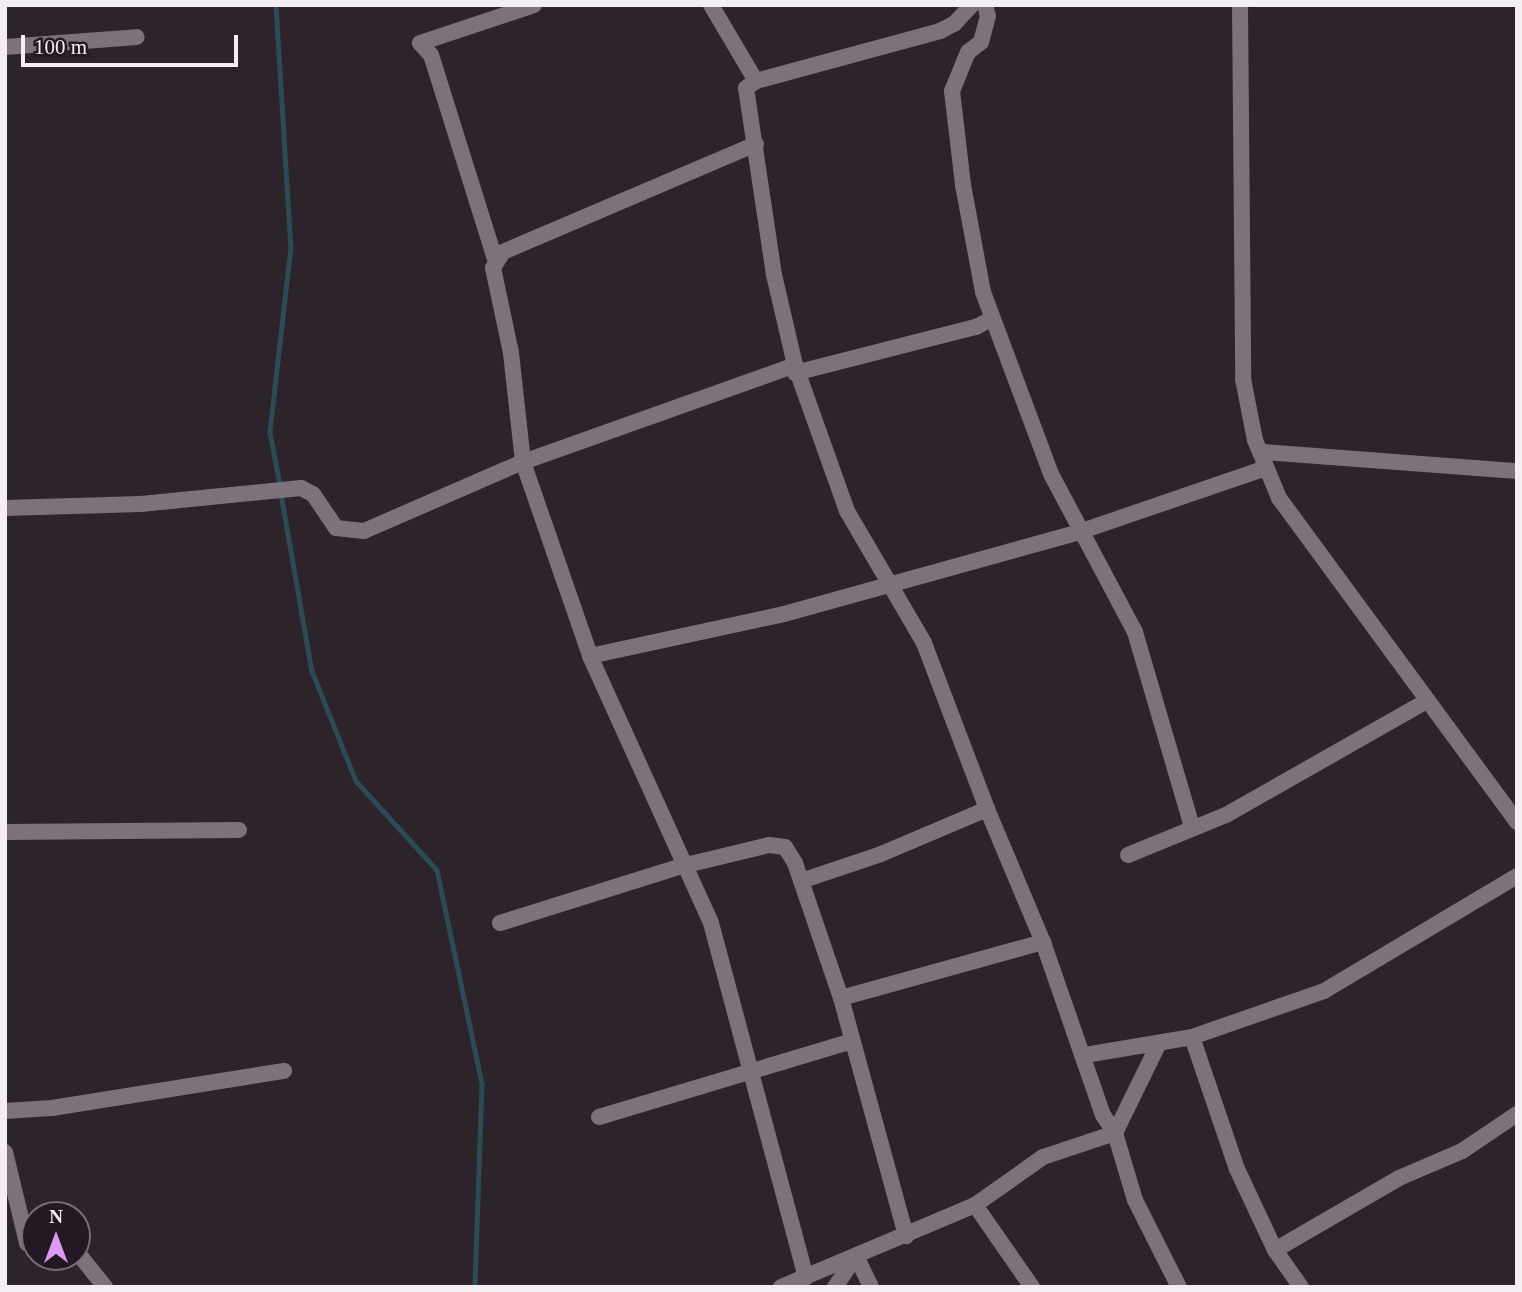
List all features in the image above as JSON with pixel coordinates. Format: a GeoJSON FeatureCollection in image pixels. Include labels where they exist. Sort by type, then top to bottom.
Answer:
{"type":"FeatureCollection","features":[{"type":"Feature","properties":{"kind":"street"},"geometry":{"type":"LineString","coordinates":[[534,5],[421,43],[431,55],[495,259],[494,276],[512,353],[523,462],[590,656],[682,866],[711,923],[806,1277]]}},
{"type":"Feature","properties":{"kind":"street"},"geometry":{"type":"LineString","coordinates":[[711,5],[756,80]]}},
{"type":"Feature","properties":{"kind":"street"},"geometry":{"type":"LineString","coordinates":[[1240,5],[1243,379],[1247,414],[1279,498],[1336,581],[1517,822]]}},
{"type":"Feature","properties":{"kind":"street"},"geometry":{"type":"LineString","coordinates":[[1179,1287],[1135,1200],[1115,1133],[1103,1115],[1085,1055],[1043,942],[987,809],[924,643],[892,581],[847,511],[795,369],[774,275],[756,144],[745,104],[746,88],[756,80],[940,31],[954,24],[975,6],[988,16],[981,42],[968,52],[952,91],[965,197],[991,319],[1036,438],[1079,532],[1135,632],[1192,827]]}},
{"type":"Feature","properties":{"kind":"street"},"geometry":{"type":"LineString","coordinates":[[5,47],[136,37]]}},
{"type":"Feature","properties":{"kind":"street"},"geometry":{"type":"LineString","coordinates":[[495,259],[503,252],[756,144]]}},
{"type":"Feature","properties":{"kind":"street"},"geometry":{"type":"LineString","coordinates":[[5,508],[141,504],[301,488],[313,494],[336,528],[364,531],[523,462],[795,369],[976,327],[991,319]]}},
{"type":"Feature","properties":{"kind":"street"},"geometry":{"type":"LineString","coordinates":[[590,656],[727,629],[892,581],[1079,532],[1264,460],[1517,471]]}},
{"type":"Feature","properties":{"kind":"street"},"geometry":{"type":"LineString","coordinates":[[1128,855],[1226,815],[1302,775],[1427,701]]}},
{"type":"Feature","properties":{"kind":"street"},"geometry":{"type":"LineString","coordinates":[[801,881],[881,854],[987,809]]}},
{"type":"Feature","properties":{"kind":"street"},"geometry":{"type":"LineString","coordinates":[[5,832],[239,830]]}},
{"type":"Feature","properties":{"kind":"street"},"geometry":{"type":"LineString","coordinates":[[499,923],[682,866],[776,845],[788,850],[841,998],[906,1236]]}},
{"type":"Feature","properties":{"kind":"street"},"geometry":{"type":"LineString","coordinates":[[1085,1055],[1158,1045],[1192,1037],[1324,991],[1517,876]]}},
{"type":"Feature","properties":{"kind":"street"},"geometry":{"type":"LineString","coordinates":[[841,998],[1043,942]]}},
{"type":"Feature","properties":{"kind":"street"},"geometry":{"type":"LineString","coordinates":[[1192,1037],[1225,1139],[1275,1250],[1301,1287]]}},
{"type":"Feature","properties":{"kind":"street"},"geometry":{"type":"LineString","coordinates":[[599,1117],[852,1041]]}},
{"type":"Feature","properties":{"kind":"street"},"geometry":{"type":"LineString","coordinates":[[781,1287],[975,1205],[1035,1162],[1115,1133],[1158,1045]]}},
{"type":"Feature","properties":{"kind":"street"},"geometry":{"type":"LineString","coordinates":[[5,1111],[52,1108],[284,1070]]}},
{"type":"Feature","properties":{"kind":"street"},"geometry":{"type":"LineString","coordinates":[[1275,1250],[1399,1178],[1462,1151],[1517,1114]]}},
{"type":"Feature","properties":{"kind":"street"},"geometry":{"type":"LineString","coordinates":[[5,1152],[21,1218]]}},
{"type":"Feature","properties":{"kind":"street"},"geometry":{"type":"LineString","coordinates":[[975,1205],[1032,1287]]}},
{"type":"Feature","properties":{"kind":"street"},"geometry":{"type":"LineString","coordinates":[[835,1287],[856,1256]]}},
{"type":"Feature","properties":{"kind":"street"},"geometry":{"type":"LineString","coordinates":[[856,1256],[871,1287]]}},
{"type":"Feature","properties":{"kind":"street"},"geometry":{"type":"LineString","coordinates":[[91,1270],[105,1287]]}},
{"type":"Feature","properties":{"kind":"waterway"},"geometry":{"type":"LineString","coordinates":[[276,5],[291,247],[270,432],[280,485]]}},
{"type":"Feature","properties":{"kind":"waterway"},"geometry":{"type":"LineString","coordinates":[[281,494],[312,671],[356,781],[437,870],[482,1084],[475,1287]]}}]}
